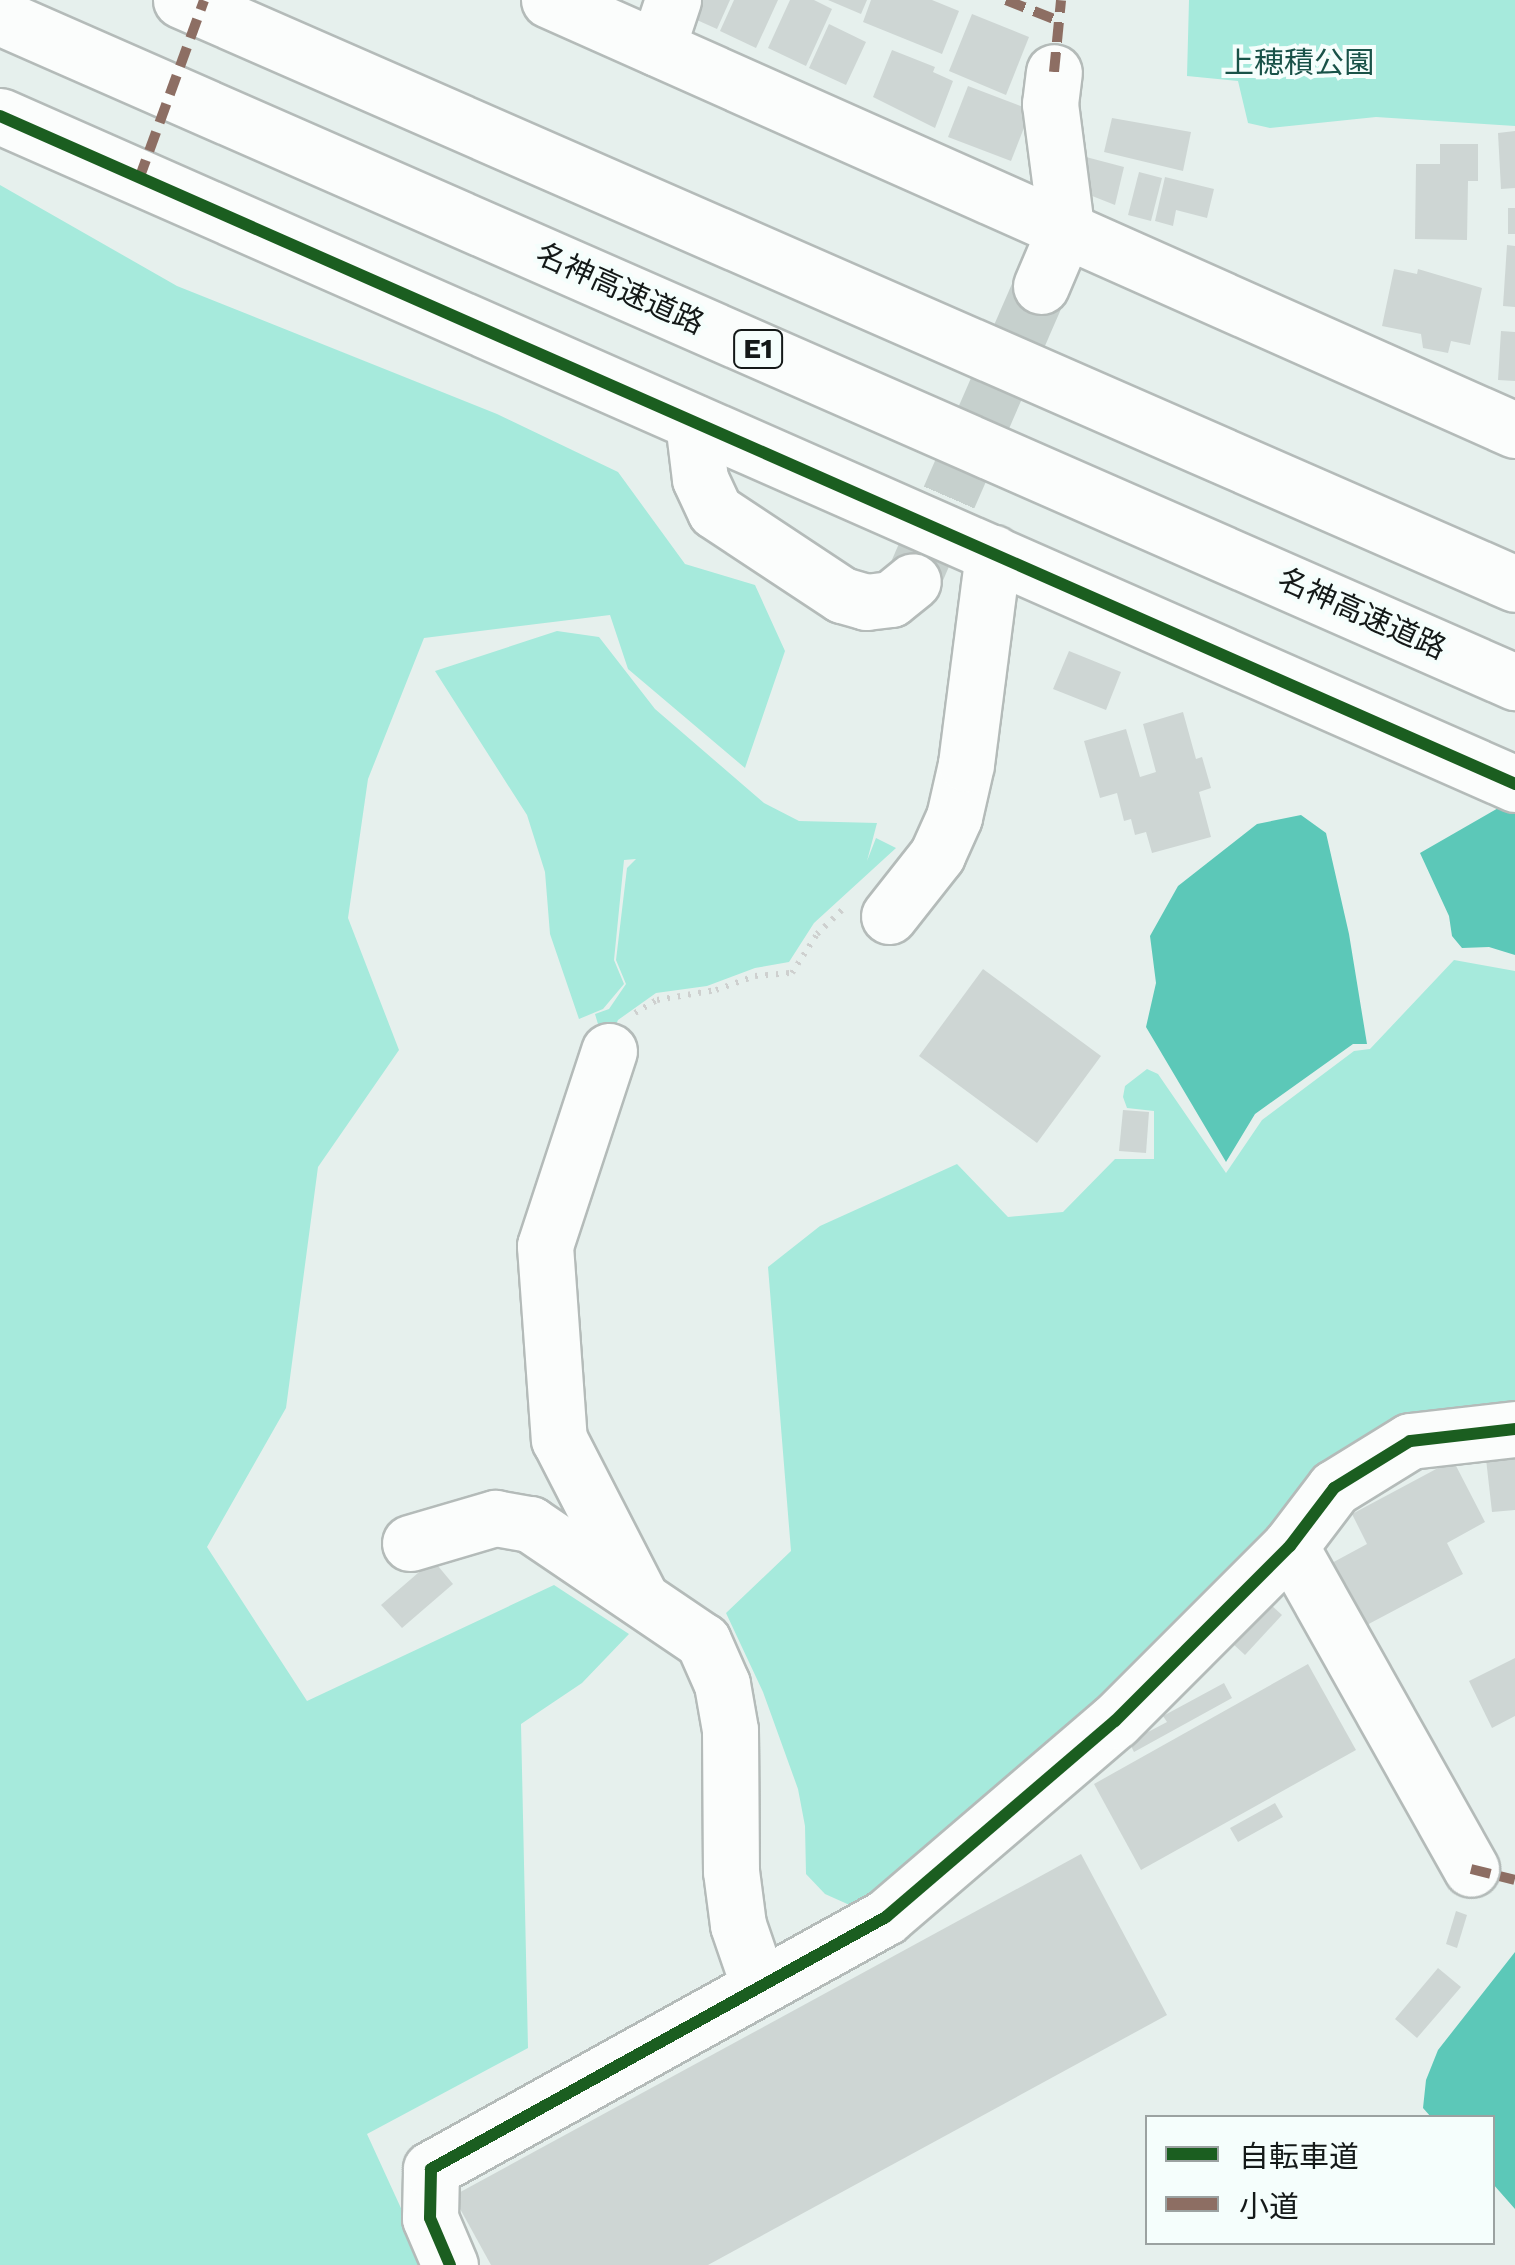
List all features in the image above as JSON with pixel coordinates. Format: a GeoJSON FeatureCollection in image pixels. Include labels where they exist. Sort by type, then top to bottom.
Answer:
{"type":"FeatureCollection","features":[{"type":"Feature","properties":{"kind":"main road"},"geometry":{"type":"LineString","coordinates":[[181,0],[1515,584]]}},
{"type":"Feature","properties":{"kind":"main road"},"geometry":{"type":"LineString","coordinates":[[549,0],[665,24],[1066,227],[1515,430]]}},
{"type":"Feature","properties":{"kind":"main road","name":"名神高速道路"},"geometry":{"type":"LineString","coordinates":[[0,16],[1515,682]]}},
{"type":"Feature","properties":{"kind":"main road"},"geometry":{"type":"LineString","coordinates":[[1041,286],[1066,227],[1050,104],[1054,72]]}},
{"type":"Feature","properties":{"kind":"main road"},"geometry":{"type":"LineString","coordinates":[[0,116],[1515,784]]}},
{"type":"Feature","properties":{"kind":"main road"},"geometry":{"type":"LineString","coordinates":[[693,422],[700,479],[715,511],[842,594],[866,602],[891,599],[913,581]]}},
{"type":"Feature","properties":{"kind":"main road"},"geometry":{"type":"LineString","coordinates":[[874,905],[937,855],[954,817],[966,764],[992,553]]}},
{"type":"Feature","properties":{"kind":"main road"},"geometry":{"type":"LineString","coordinates":[[609,1052],[545,1246],[560,1439],[638,1593]]}},
{"type":"Feature","properties":{"kind":"main road"},"geometry":{"type":"LineString","coordinates":[[450,2265],[430,2218],[432,2169],[886,1917],[1115,1722],[1290,1546],[1334,1488],[1410,1441],[1515,1429]]}},
{"type":"Feature","properties":{"kind":"main road"},"geometry":{"type":"LineString","coordinates":[[410,1543],[495,1518],[530,1524],[638,1593],[702,1641],[722,1684],[730,1730],[731,1871],[738,1925],[759,1986]]}},
{"type":"Feature","properties":{"kind":"main road"},"geometry":{"type":"LineString","coordinates":[[1290,1546],[1470,1869]]}},
{"type":"Feature","properties":{"kind":"path"},"geometry":{"type":"LineString","coordinates":[[609,1052],[624,1020],[657,1000],[716,990],[755,976],[792,973],[816,934],[874,905]]}},
{"type":"Feature","properties":{"kind":"green space","name":"上穂積公園"},"geometry":{"type":"Polygon","coordinates":[[[1189,0],[1515,0],[1515,126],[1376,117],[1270,128],[1248,123],[1238,81],[1187,76],[1189,0]]]}},
{"type":"Feature","properties":{"kind":"green space"},"geometry":{"type":"Polygon","coordinates":[[[0,185],[177,286],[497,414],[618,472],[685,564],[755,585],[785,651],[745,768],[628,669],[610,615],[424,638],[368,779],[348,918],[399,1050],[318,1167],[286,1408],[207,1547],[307,1701],[554,1585],[629,1634],[582,1683],[521,1724],[528,2048],[367,2134],[427,2265],[0,2265],[0,185]]]}},
{"type":"Feature","properties":{"kind":"green space"},"geometry":{"type":"Polygon","coordinates":[[[557,631],[599,637],[655,709],[764,803],[799,821],[877,823],[867,861],[876,838],[896,848],[814,923],[789,962],[755,968],[707,986],[656,993],[618,1020],[605,1048],[595,1014],[609,1009],[626,984],[616,960],[627,868],[636,859],[624,860],[614,960],[624,984],[603,1009],[579,1019],[550,934],[545,872],[527,815],[435,671],[557,631]]]}},
{"type":"Feature","properties":{"kind":"green space"},"geometry":{"type":"Polygon","coordinates":[[[1454,960],[1515,971],[1515,1409],[1410,1413],[1327,1473],[1109,1704],[863,1911],[825,1894],[806,1874],[805,1826],[798,1789],[763,1692],[726,1613],[791,1551],[768,1267],[820,1226],[957,1164],[1008,1217],[1063,1212],[1115,1159],[1154,1159],[1154,1111],[1127,1108],[1123,1097],[1125,1086],[1147,1069],[1158,1074],[1226,1173],[1262,1120],[1354,1051],[1370,1049],[1454,960]]]}},
{"type":"Feature","properties":{"kind":"shaded area"},"geometry":{"type":"Polygon","coordinates":[[[1500,807],[1515,814],[1515,955],[1489,947],[1462,948],[1452,936],[1449,916],[1420,853],[1500,807]]]}},
{"type":"Feature","properties":{"kind":"shaded area"},"geometry":{"type":"Polygon","coordinates":[[[1301,815],[1326,833],[1349,934],[1367,1044],[1353,1044],[1255,1114],[1226,1162],[1146,1027],[1156,983],[1150,936],[1178,886],[1257,824],[1301,815]]]}},
{"type":"Feature","properties":{"kind":"shaded area"},"geometry":{"type":"Polygon","coordinates":[[[1515,1952],[1515,2209],[1495,2186],[1495,2115],[1429,2115],[1423,2108],[1426,2080],[1438,2050],[1515,1952]]]}},
{"type":"Feature","properties":{"kind":"building"},"geometry":{"type":"Polygon","coordinates":[[[685,0],[730,0],[717,29],[679,12],[685,0]]]}},
{"type":"Feature","properties":{"kind":"building"},"geometry":{"type":"Polygon","coordinates":[[[734,0],[778,0],[756,48],[720,31],[734,0]]]}},
{"type":"Feature","properties":{"kind":"building"},"geometry":{"type":"Polygon","coordinates":[[[790,0],[814,0],[832,9],[806,66],[768,48],[790,0]]]}},
{"type":"Feature","properties":{"kind":"building"},"geometry":{"type":"Polygon","coordinates":[[[828,0],[867,0],[861,14],[828,0]]]}},
{"type":"Feature","properties":{"kind":"building"},"geometry":{"type":"Polygon","coordinates":[[[871,0],[932,0],[959,11],[942,54],[863,22],[871,0]]]}},
{"type":"Feature","properties":{"kind":"building"},"geometry":{"type":"Polygon","coordinates":[[[972,14],[1029,37],[1006,95],[949,71],[972,14]]]}},
{"type":"Feature","properties":{"kind":"building"},"geometry":{"type":"Polygon","coordinates":[[[829,24],[866,42],[846,85],[809,68],[829,24]]]}},
{"type":"Feature","properties":{"kind":"building"},"geometry":{"type":"Polygon","coordinates":[[[892,50],[935,67],[933,72],[953,81],[935,128],[873,97],[892,50]]]}},
{"type":"Feature","properties":{"kind":"building"},"geometry":{"type":"Polygon","coordinates":[[[968,86],[1031,110],[1011,161],[948,137],[968,86]]]}},
{"type":"Feature","properties":{"kind":"building"},"geometry":{"type":"Polygon","coordinates":[[[1112,118],[1191,132],[1183,171],[1104,152],[1112,118]]]}},
{"type":"Feature","properties":{"kind":"building"},"geometry":{"type":"Polygon","coordinates":[[[1515,131],[1515,188],[1501,189],[1498,133],[1515,131]]]}},
{"type":"Feature","properties":{"kind":"building"},"geometry":{"type":"Polygon","coordinates":[[[1440,144],[1478,144],[1478,181],[1468,181],[1467,240],[1415,239],[1416,164],[1440,164],[1440,144]]]}},
{"type":"Feature","properties":{"kind":"building"},"geometry":{"type":"Polygon","coordinates":[[[1086,157],[1124,167],[1115,205],[1077,190],[1086,157]]]}},
{"type":"Feature","properties":{"kind":"building"},"geometry":{"type":"Polygon","coordinates":[[[1139,172],[1162,178],[1151,221],[1128,215],[1139,172]]]}},
{"type":"Feature","properties":{"kind":"building"},"geometry":{"type":"Polygon","coordinates":[[[1165,177],[1214,189],[1207,218],[1176,210],[1173,226],[1155,221],[1165,177]]]}},
{"type":"Feature","properties":{"kind":"building"},"geometry":{"type":"Polygon","coordinates":[[[1508,208],[1515,208],[1515,234],[1508,234],[1508,208]]]}},
{"type":"Feature","properties":{"kind":"building"},"geometry":{"type":"Polygon","coordinates":[[[1507,245],[1515,246],[1515,307],[1503,306],[1507,245]]]}},
{"type":"Feature","properties":{"kind":"building"},"geometry":{"type":"Polygon","coordinates":[[[1394,269],[1417,274],[1418,269],[1482,288],[1470,345],[1451,341],[1448,353],[1423,348],[1421,334],[1382,326],[1394,269]]]}},
{"type":"Feature","properties":{"kind":"building"},"geometry":{"type":"Polygon","coordinates":[[[1501,331],[1515,332],[1515,381],[1498,380],[1501,331]]]}},
{"type":"Feature","properties":{"kind":"building"},"geometry":{"type":"Polygon","coordinates":[[[1069,651],[1121,672],[1106,710],[1053,689],[1069,651]]]}},
{"type":"Feature","properties":{"kind":"building"},"geometry":{"type":"Polygon","coordinates":[[[1183,712],[1196,759],[1202,757],[1211,788],[1199,792],[1211,837],[1152,853],[1146,832],[1135,835],[1131,819],[1124,821],[1117,793],[1100,798],[1084,741],[1126,729],[1140,777],[1156,772],[1143,724],[1183,712]]]}},
{"type":"Feature","properties":{"kind":"building"},"geometry":{"type":"Polygon","coordinates":[[[983,969],[1101,1056],[1037,1143],[919,1056],[983,969]]]}},
{"type":"Feature","properties":{"kind":"building"},"geometry":{"type":"Polygon","coordinates":[[[1123,1110],[1149,1112],[1146,1153],[1119,1151],[1123,1110]]]}},
{"type":"Feature","properties":{"kind":"building"},"geometry":{"type":"Polygon","coordinates":[[[1515,1456],[1515,1510],[1492,1512],[1486,1459],[1515,1456]]]}},
{"type":"Feature","properties":{"kind":"building"},"geometry":{"type":"Polygon","coordinates":[[[1453,1460],[1485,1522],[1447,1543],[1463,1574],[1363,1627],[1330,1564],[1367,1544],[1352,1514],[1453,1460]]]}},
{"type":"Feature","properties":{"kind":"building"},"geometry":{"type":"Polygon","coordinates":[[[433,1560],[453,1584],[402,1628],[381,1605],[433,1560]]]}},
{"type":"Feature","properties":{"kind":"building"},"geometry":{"type":"Polygon","coordinates":[[[1269,1603],[1282,1615],[1245,1655],[1232,1643],[1269,1603]]]}},
{"type":"Feature","properties":{"kind":"building"},"geometry":{"type":"Polygon","coordinates":[[[1515,1658],[1515,1716],[1492,1728],[1469,1681],[1515,1658]]]}},
{"type":"Feature","properties":{"kind":"building"},"geometry":{"type":"Polygon","coordinates":[[[1308,1664],[1356,1750],[1141,1870],[1094,1784],[1308,1664]]]}},
{"type":"Feature","properties":{"kind":"building"},"geometry":{"type":"Polygon","coordinates":[[[1224,1683],[1232,1698],[1134,1752],[1129,1742],[1167,1722],[1163,1716],[1224,1683]]]}},
{"type":"Feature","properties":{"kind":"building"},"geometry":{"type":"Polygon","coordinates":[[[1275,1803],[1283,1817],[1238,1842],[1230,1828],[1275,1803]]]}},
{"type":"Feature","properties":{"kind":"building"},"geometry":{"type":"Polygon","coordinates":[[[1081,1854],[1167,2015],[708,2265],[491,2265],[453,2196],[1081,1854]]]}},
{"type":"Feature","properties":{"kind":"building"},"geometry":{"type":"Polygon","coordinates":[[[1456,1911],[1467,1915],[1457,1948],[1446,1944],[1456,1911]]]}},
{"type":"Feature","properties":{"kind":"building"},"geometry":{"type":"Polygon","coordinates":[[[1438,1968],[1461,1987],[1417,2038],[1395,2019],[1438,1968]]]}},
{"type":"Feature","properties":{"kind":"tunnel"},"geometry":{"type":"LineString","coordinates":[[916,573],[1041,286]]}},
{"type":"Feature","properties":{"kind":"marked path"},"geometry":{"type":"LineString","coordinates":[[139,179],[204,0]]}},
{"type":"Feature","properties":{"kind":"marked path"},"geometry":{"type":"LineString","coordinates":[[1006,0],[1059,21]]}},
{"type":"Feature","properties":{"kind":"marked path"},"geometry":{"type":"LineString","coordinates":[[1054,72],[1061,0]]}},
{"type":"Feature","properties":{"kind":"marked path"},"geometry":{"type":"LineString","coordinates":[[1471,1869],[1515,1880]]}},
{"type":"Feature","properties":{"kind":"cycle path"},"geometry":{"type":"LineString","coordinates":[[0,116],[1515,784]]}},
{"type":"Feature","properties":{"kind":"cycle path"},"geometry":{"type":"LineString","coordinates":[[450,2265],[430,2218],[431,2169],[886,1917],[1115,1721],[1290,1546],[1334,1488],[1410,1441],[1515,1429]]}}]}
